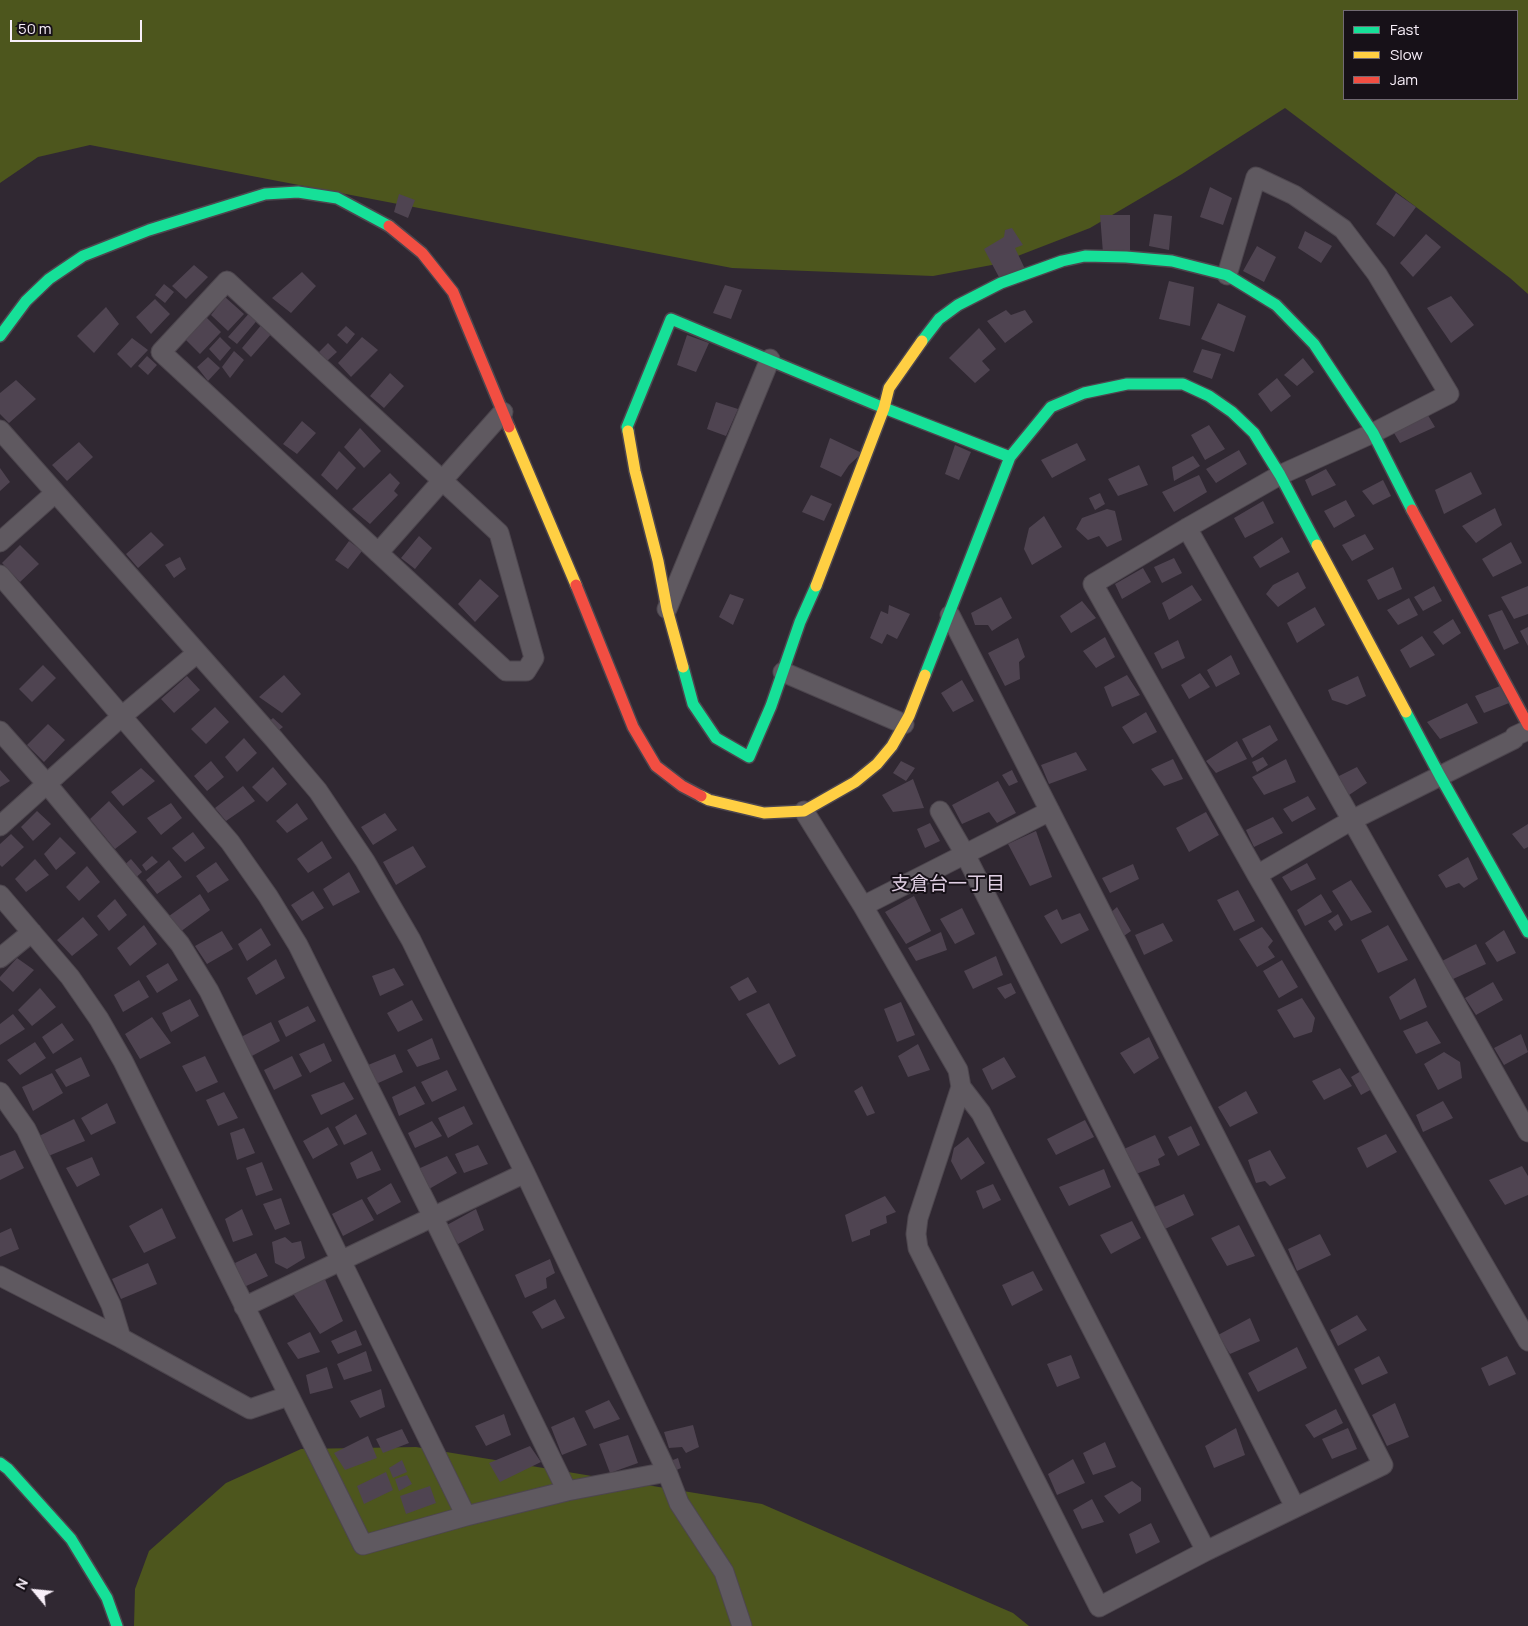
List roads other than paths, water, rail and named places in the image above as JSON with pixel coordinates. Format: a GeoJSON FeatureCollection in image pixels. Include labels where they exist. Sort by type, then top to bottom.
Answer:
{"type":"FeatureCollection","features":[{"type":"Feature","properties":{"kind":"street"},"geometry":{"type":"LineString","coordinates":[[1226,275],[1256,177],[1294,195],[1343,229],[1377,274],[1449,394],[1373,433],[1280,475],[1186,528],[1093,584],[1257,875],[1528,1341]]}},
{"type":"Feature","properties":{"kind":"street"},"geometry":{"type":"LineString","coordinates":[[0,336],[26,301],[49,279],[83,256],[149,230],[265,194],[298,192],[336,198],[390,227],[422,253],[453,292],[502,412],[602,645],[633,727],[656,766],[682,786],[709,800],[764,813],[804,810],[855,782],[877,764],[892,746],[910,716],[1010,457],[1052,407],[1084,394],[1127,384],[1183,384],[1209,396],[1232,412],[1254,434],[1280,475],[1440,776],[1528,932]]}},
{"type":"Feature","properties":{"kind":"street"},"geometry":{"type":"LineString","coordinates":[[1010,457],[884,408],[671,319],[627,427],[667,609],[693,704],[716,738],[749,758],[771,706],[800,622],[813,595],[884,408],[889,388],[910,356],[939,319],[958,305],[1001,283],[1062,261],[1085,256],[1172,261],[1226,275],[1276,305],[1314,344],[1373,433],[1400,488],[1528,725]]}},
{"type":"Feature","properties":{"kind":"street"},"geometry":{"type":"LineString","coordinates":[[227,281],[443,480],[499,533],[534,658],[526,671],[506,672],[161,352],[227,281]]}},
{"type":"Feature","properties":{"kind":"street"},"geometry":{"type":"LineString","coordinates":[[667,609],[770,359]]}},
{"type":"Feature","properties":{"kind":"street"},"geometry":{"type":"LineString","coordinates":[[378,553],[502,412]]}},
{"type":"Feature","properties":{"kind":"street"},"geometry":{"type":"LineString","coordinates":[[0,430],[274,738],[318,790],[365,861],[411,940],[525,1173],[667,1472],[679,1503],[724,1572],[742,1626]]}},
{"type":"Feature","properties":{"kind":"street"},"geometry":{"type":"LineString","coordinates":[[0,542],[55,493]]}},
{"type":"Feature","properties":{"kind":"street"},"geometry":{"type":"LineString","coordinates":[[1186,528],[1528,1132]]}},
{"type":"Feature","properties":{"kind":"street"},"geometry":{"type":"LineString","coordinates":[[0,575],[230,842],[273,904],[298,945],[567,1491]]}},
{"type":"Feature","properties":{"kind":"street"},"geometry":{"type":"LineString","coordinates":[[950,615],[1383,1465],[1206,1551],[1100,1606],[918,1248],[916,1234],[918,1218],[961,1087]]}},
{"type":"Feature","properties":{"kind":"street"},"geometry":{"type":"LineString","coordinates":[[0,826],[121,717],[197,653]]}},
{"type":"Feature","properties":{"kind":"street"},"geometry":{"type":"LineString","coordinates":[[783,672],[904,724]]}},
{"type":"Feature","properties":{"kind":"street"},"geometry":{"type":"LineString","coordinates":[[1257,875],[1352,820],[1514,739],[1515,736],[1528,730]]}},
{"type":"Feature","properties":{"kind":"street"},"geometry":{"type":"LineString","coordinates":[[0,731],[47,784],[180,944],[209,991],[466,1516]]}},
{"type":"Feature","properties":{"kind":"street"},"geometry":{"type":"LineString","coordinates":[[804,810],[863,906],[958,1070],[961,1087],[980,1113],[1206,1551]]}},
{"type":"Feature","properties":{"kind":"street"},"geometry":{"type":"LineString","coordinates":[[940,811],[965,854],[1295,1507]]}},
{"type":"Feature","properties":{"kind":"street"},"geometry":{"type":"LineString","coordinates":[[863,906],[1050,811]]}},
{"type":"Feature","properties":{"kind":"street"},"geometry":{"type":"LineString","coordinates":[[0,896],[70,977],[99,1019],[123,1061],[363,1546],[466,1516],[567,1491],[667,1472]]}},
{"type":"Feature","properties":{"kind":"street"},"geometry":{"type":"LineString","coordinates":[[0,958],[32,932]]}},
{"type":"Feature","properties":{"kind":"street"},"geometry":{"type":"LineString","coordinates":[[0,1092],[26,1129],[111,1305],[121,1338]]}},
{"type":"Feature","properties":{"kind":"street"},"geometry":{"type":"LineString","coordinates":[[244,1307],[525,1173]]}},
{"type":"Feature","properties":{"kind":"street"},"geometry":{"type":"LineString","coordinates":[[0,1276],[121,1338],[250,1409],[288,1396]]}},
{"type":"Feature","properties":{"kind":"street"},"geometry":{"type":"LineString","coordinates":[[0,1463],[8,1469],[71,1539],[107,1598],[117,1626]]}},
{"type":"Feature","properties":{"kind":"district","name":"支倉台一丁目"},"geometry":{"type":"Point","coordinates":[948,885]}}]}
